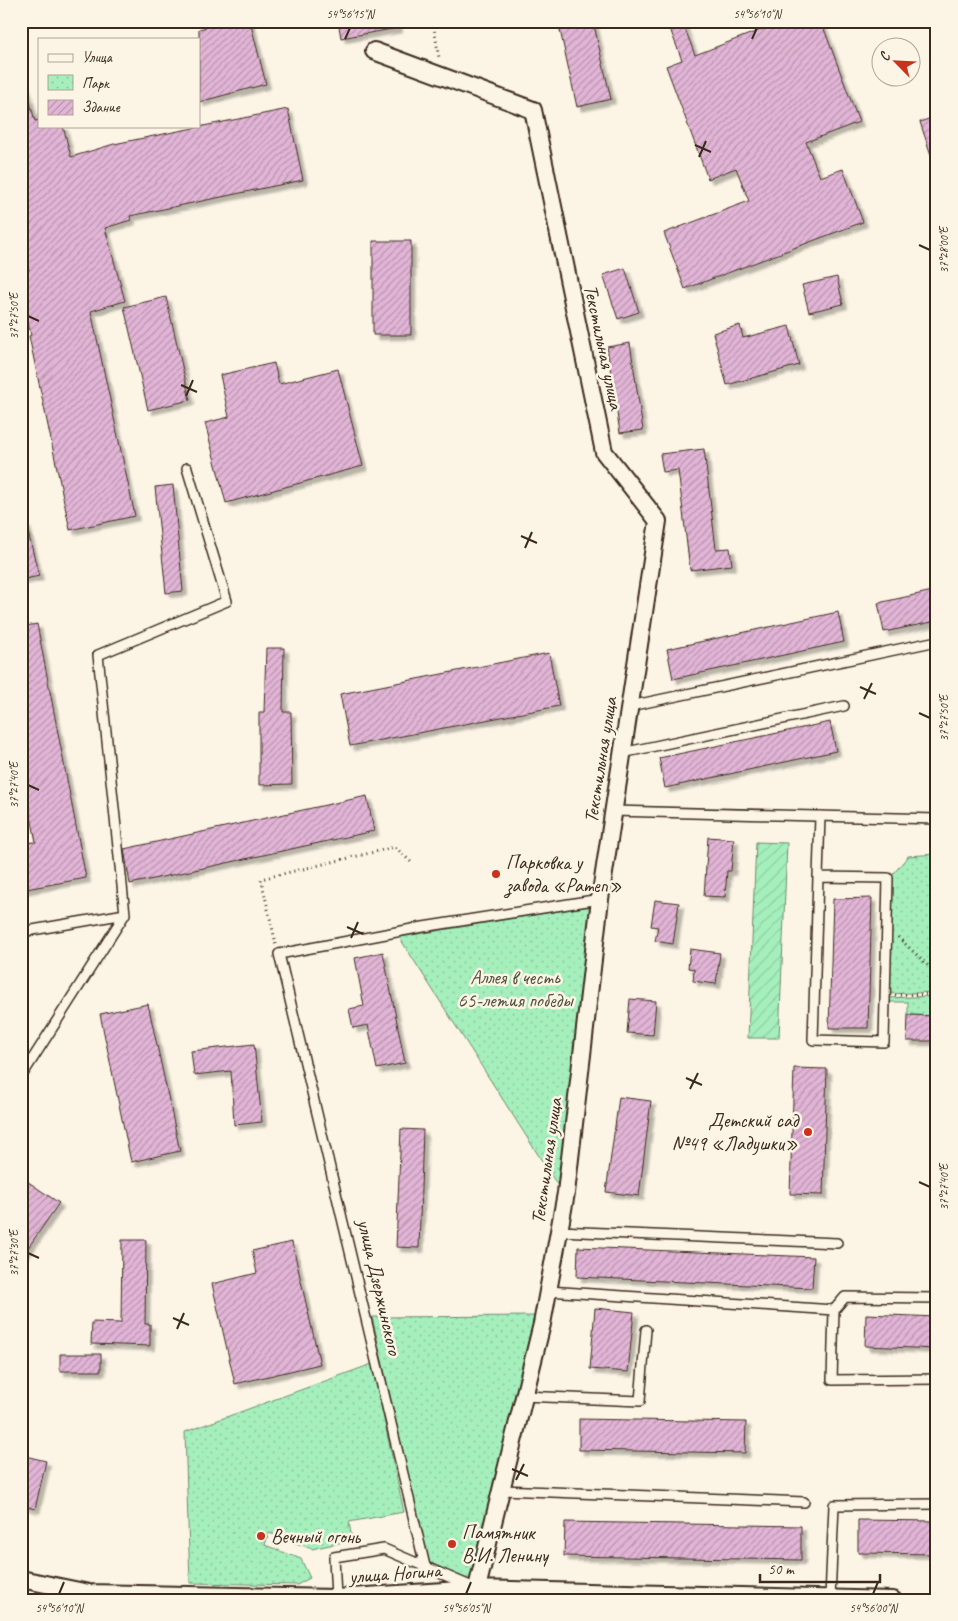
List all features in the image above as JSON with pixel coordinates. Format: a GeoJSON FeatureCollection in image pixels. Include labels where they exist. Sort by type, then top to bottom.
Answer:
{"type":"FeatureCollection","features":[{"type":"Feature","properties":{"kind":"street","name":"Текстильная улица"},"geometry":{"type":"LineString","coordinates":[[374,51],[534,110],[604,452],[658,521],[600,899],[566,1193],[542,1324],[500,1490],[476,1596]]}},
{"type":"Feature","properties":{"kind":"street","name":"улица Ногина"},"geometry":{"type":"LineString","coordinates":[[21,1579],[89,1593],[296,1599],[476,1596],[893,1600]]}},
{"type":"Feature","properties":{"kind":"lane"},"geometry":{"type":"LineString","coordinates":[[21,1077],[125,914],[98,655],[227,601],[187,468]]}},
{"type":"Feature","properties":{"kind":"lane"},"geometry":{"type":"LineString","coordinates":[[630,706],[937,641]]}},
{"type":"Feature","properties":{"kind":"lane"},"geometry":{"type":"LineString","coordinates":[[622,753],[844,706]]}},
{"type":"Feature","properties":{"kind":"lane"},"geometry":{"type":"LineString","coordinates":[[614,811],[937,819]]}},
{"type":"Feature","properties":{"kind":"lane"},"geometry":{"type":"LineString","coordinates":[[818,877],[888,878],[884,1042],[813,1040],[818,877],[820,816]]}},
{"type":"Feature","properties":{"kind":"lane"},"geometry":{"type":"LineString","coordinates":[[279,954],[423,927],[600,899]]}},
{"type":"Feature","properties":{"kind":"lane"},"geometry":{"type":"LineString","coordinates":[[21,932],[125,914]]}},
{"type":"Feature","properties":{"kind":"lane","name":"улица Дзержинского"},"geometry":{"type":"LineString","coordinates":[[279,954],[425,1566]]}},
{"type":"Feature","properties":{"kind":"lane"},"geometry":{"type":"LineString","coordinates":[[559,1231],[837,1244]]}},
{"type":"Feature","properties":{"kind":"lane"},"geometry":{"type":"LineString","coordinates":[[548,1291],[834,1310]]}},
{"type":"Feature","properties":{"kind":"lane"},"geometry":{"type":"LineString","coordinates":[[937,1298],[845,1297],[834,1310],[832,1380],[937,1379]]}},
{"type":"Feature","properties":{"kind":"lane"},"geometry":{"type":"LineString","coordinates":[[523,1396],[640,1401],[646,1330]]}},
{"type":"Feature","properties":{"kind":"lane"},"geometry":{"type":"LineString","coordinates":[[500,1490],[804,1502]]}},
{"type":"Feature","properties":{"kind":"lane"},"geometry":{"type":"LineString","coordinates":[[830,1598],[834,1505],[937,1504]]}},
{"type":"Feature","properties":{"kind":"lane"},"geometry":{"type":"LineString","coordinates":[[336,1598],[334,1557],[384,1548],[425,1566],[476,1596]]}},
{"type":"Feature","properties":{"kind":"path"},"geometry":{"type":"LineString","coordinates":[[434,21],[442,76]]}},
{"type":"Feature","properties":{"kind":"path"},"geometry":{"type":"LineString","coordinates":[[279,954],[261,879],[395,847],[412,863]]}},
{"type":"Feature","properties":{"kind":"path"},"geometry":{"type":"LineString","coordinates":[[887,926],[937,974]]}},
{"type":"Feature","properties":{"kind":"path"},"geometry":{"type":"LineString","coordinates":[[885,996],[937,994]]}},
{"type":"Feature","properties":{"kind":"green space"},"geometry":{"type":"Polygon","coordinates":[[[756,842],[787,843],[779,1038],[748,1038],[756,842]]]}},
{"type":"Feature","properties":{"kind":"green space"},"geometry":{"type":"Polygon","coordinates":[[[937,854],[937,992],[887,994],[890,878],[908,856],[937,854]]]}},
{"type":"Feature","properties":{"kind":"green space","name":"Аллея в честь 65-летия победы"},"geometry":{"type":"Polygon","coordinates":[[[596,905],[560,1189],[399,937],[596,905]]]}},
{"type":"Feature","properties":{"kind":"green space"},"geometry":{"type":"Polygon","coordinates":[[[937,996],[937,1016],[908,1015],[908,1002],[887,1002],[887,998],[937,996]]]}},
{"type":"Feature","properties":{"kind":"green space"},"geometry":{"type":"Polygon","coordinates":[[[542,1316],[471,1594],[429,1564],[372,1317],[542,1316]]]}},
{"type":"Feature","properties":{"kind":"green space"},"geometry":{"type":"Polygon","coordinates":[[[372,1364],[404,1512],[349,1522],[352,1540],[312,1549],[269,1533],[265,1545],[301,1559],[310,1578],[297,1585],[190,1583],[185,1432],[372,1364]]]}},
{"type":"Feature","properties":{"kind":"building"},"geometry":{"type":"Polygon","coordinates":[[[227,21],[250,21],[266,84],[200,102],[199,29],[227,21]]]}},
{"type":"Feature","properties":{"kind":"building"},"geometry":{"type":"Polygon","coordinates":[[[338,21],[397,21],[398,28],[341,38],[338,21]]]}},
{"type":"Feature","properties":{"kind":"building"},"geometry":{"type":"Polygon","coordinates":[[[558,21],[593,21],[611,99],[577,107],[558,21]]]}},
{"type":"Feature","properties":{"kind":"building"},"geometry":{"type":"Polygon","coordinates":[[[667,21],[682,21],[695,55],[784,21],[821,21],[859,122],[806,142],[820,177],[843,169],[863,222],[685,289],[664,233],[749,201],[736,168],[708,179],[666,66],[682,60],[667,21]]]}},
{"type":"Feature","properties":{"kind":"building"},"geometry":{"type":"Polygon","coordinates":[[[25,84],[35,121],[38,120],[38,128],[64,128],[71,157],[114,144],[288,109],[303,180],[130,216],[131,220],[105,228],[125,301],[91,311],[135,516],[70,530],[29,336],[31,335],[21,296],[21,272],[29,270],[21,244],[21,85],[25,84]]]}},
{"type":"Feature","properties":{"kind":"building"},"geometry":{"type":"Polygon","coordinates":[[[937,116],[937,163],[934,164],[920,122],[937,116]]]}},
{"type":"Feature","properties":{"kind":"building"},"geometry":{"type":"Polygon","coordinates":[[[373,241],[411,241],[411,335],[373,335],[373,241]]]}},
{"type":"Feature","properties":{"kind":"building"},"geometry":{"type":"Polygon","coordinates":[[[625,268],[639,312],[618,319],[603,275],[625,268]]]}},
{"type":"Feature","properties":{"kind":"building"},"geometry":{"type":"Polygon","coordinates":[[[837,277],[843,304],[809,312],[802,285],[837,277]]]}},
{"type":"Feature","properties":{"kind":"building"},"geometry":{"type":"Polygon","coordinates":[[[166,297],[190,400],[148,410],[124,307],[166,297]]]}},
{"type":"Feature","properties":{"kind":"building"},"geometry":{"type":"Polygon","coordinates":[[[740,325],[743,338],[789,326],[799,365],[727,385],[713,333],[740,325]]]}},
{"type":"Feature","properties":{"kind":"building"},"geometry":{"type":"Polygon","coordinates":[[[630,343],[643,430],[620,433],[607,347],[630,343]]]}},
{"type":"Feature","properties":{"kind":"building"},"geometry":{"type":"Polygon","coordinates":[[[274,363],[279,384],[338,369],[363,466],[226,503],[205,423],[229,417],[220,375],[274,363]]]}},
{"type":"Feature","properties":{"kind":"building"},"geometry":{"type":"Polygon","coordinates":[[[704,449],[716,549],[730,548],[732,565],[690,570],[678,470],[663,472],[660,454],[704,449]]]}},
{"type":"Feature","properties":{"kind":"building"},"geometry":{"type":"Polygon","coordinates":[[[173,485],[183,591],[166,593],[155,487],[173,485]]]}},
{"type":"Feature","properties":{"kind":"building"},"geometry":{"type":"Polygon","coordinates":[[[21,524],[26,524],[39,576],[21,580],[21,524]]]}},
{"type":"Feature","properties":{"kind":"building"},"geometry":{"type":"Polygon","coordinates":[[[937,590],[937,621],[884,632],[878,603],[937,590]]]}},
{"type":"Feature","properties":{"kind":"building"},"geometry":{"type":"Polygon","coordinates":[[[838,612],[844,642],[673,679],[667,649],[838,612]]]}},
{"type":"Feature","properties":{"kind":"building"},"geometry":{"type":"Polygon","coordinates":[[[37,624],[86,878],[21,890],[21,843],[36,842],[21,766],[21,627],[37,624]]]}},
{"type":"Feature","properties":{"kind":"building"},"geometry":{"type":"Polygon","coordinates":[[[266,648],[284,648],[283,712],[291,712],[292,784],[259,785],[259,712],[264,712],[266,648]]]}},
{"type":"Feature","properties":{"kind":"building"},"geometry":{"type":"Polygon","coordinates":[[[549,653],[559,706],[350,746],[340,694],[549,653]]]}},
{"type":"Feature","properties":{"kind":"building"},"geometry":{"type":"Polygon","coordinates":[[[830,722],[836,751],[665,788],[659,758],[830,722]]]}},
{"type":"Feature","properties":{"kind":"building"},"geometry":{"type":"Polygon","coordinates":[[[367,796],[374,831],[130,884],[124,849],[367,796]]]}},
{"type":"Feature","properties":{"kind":"building"},"geometry":{"type":"Polygon","coordinates":[[[708,837],[734,839],[731,871],[727,871],[725,897],[704,896],[708,837]]]}},
{"type":"Feature","properties":{"kind":"building"},"geometry":{"type":"Polygon","coordinates":[[[872,898],[868,1028],[829,1028],[833,899],[872,898]]]}},
{"type":"Feature","properties":{"kind":"building"},"geometry":{"type":"Polygon","coordinates":[[[655,900],[679,903],[673,944],[655,941],[658,927],[651,926],[655,900]]]}},
{"type":"Feature","properties":{"kind":"building"},"geometry":{"type":"Polygon","coordinates":[[[690,949],[720,953],[716,984],[693,981],[694,969],[688,968],[690,949]]]}},
{"type":"Feature","properties":{"kind":"building"},"geometry":{"type":"Polygon","coordinates":[[[383,952],[405,1063],[377,1069],[368,1025],[353,1028],[349,1009],[364,1006],[355,958],[383,952]]]}},
{"type":"Feature","properties":{"kind":"building"},"geometry":{"type":"Polygon","coordinates":[[[630,999],[656,1001],[653,1035],[627,1033],[630,999]]]}},
{"type":"Feature","properties":{"kind":"building"},"geometry":{"type":"Polygon","coordinates":[[[148,1004],[180,1151],[131,1162],[100,1014],[148,1004]]]}},
{"type":"Feature","properties":{"kind":"building"},"geometry":{"type":"Polygon","coordinates":[[[908,1015],[937,1016],[937,1041],[907,1041],[908,1015]]]}},
{"type":"Feature","properties":{"kind":"building"},"geometry":{"type":"Polygon","coordinates":[[[254,1044],[262,1122],[234,1125],[231,1071],[194,1075],[191,1051],[254,1044]]]}},
{"type":"Feature","properties":{"kind":"building","name":"Детский сад №49 «Ладушки»"},"geometry":{"type":"Polygon","coordinates":[[[794,1068],[827,1069],[823,1195],[790,1194],[794,1068]]]}},
{"type":"Feature","properties":{"kind":"building"},"geometry":{"type":"Polygon","coordinates":[[[619,1097],[651,1101],[639,1196],[606,1192],[619,1097]]]}},
{"type":"Feature","properties":{"kind":"building"},"geometry":{"type":"Polygon","coordinates":[[[401,1129],[423,1130],[419,1248],[396,1247],[401,1129]]]}},
{"type":"Feature","properties":{"kind":"building"},"geometry":{"type":"Polygon","coordinates":[[[21,1177],[59,1203],[21,1258],[21,1177]]]}},
{"type":"Feature","properties":{"kind":"building"},"geometry":{"type":"Polygon","coordinates":[[[122,1240],[146,1240],[145,1324],[150,1324],[150,1346],[91,1344],[92,1322],[121,1323],[122,1240]]]}},
{"type":"Feature","properties":{"kind":"building"},"geometry":{"type":"Polygon","coordinates":[[[292,1242],[320,1364],[235,1384],[212,1284],[257,1273],[252,1251],[292,1242]]]}},
{"type":"Feature","properties":{"kind":"building"},"geometry":{"type":"Polygon","coordinates":[[[578,1247],[814,1257],[812,1288],[577,1277],[578,1247]]]}},
{"type":"Feature","properties":{"kind":"building"},"geometry":{"type":"Polygon","coordinates":[[[595,1308],[634,1312],[628,1372],[590,1369],[595,1308]]]}},
{"type":"Feature","properties":{"kind":"building"},"geometry":{"type":"Polygon","coordinates":[[[866,1314],[937,1317],[937,1349],[865,1346],[866,1314]]]}},
{"type":"Feature","properties":{"kind":"building"},"geometry":{"type":"Polygon","coordinates":[[[60,1354],[101,1354],[101,1371],[60,1371],[60,1354]]]}},
{"type":"Feature","properties":{"kind":"building"},"geometry":{"type":"Polygon","coordinates":[[[579,1419],[746,1422],[745,1453],[579,1450],[579,1419]]]}},
{"type":"Feature","properties":{"kind":"building"},"geometry":{"type":"Polygon","coordinates":[[[21,1455],[46,1461],[35,1509],[21,1505],[21,1455]]]}},
{"type":"Feature","properties":{"kind":"building"},"geometry":{"type":"Polygon","coordinates":[[[858,1520],[937,1521],[937,1554],[858,1553],[858,1520]]]}},
{"type":"Feature","properties":{"kind":"building"},"geometry":{"type":"Polygon","coordinates":[[[565,1522],[801,1526],[801,1560],[564,1556],[565,1522]]]}},
{"type":"Feature","properties":{"kind":"place","name":"Парковка у завода «Ратеп»"},"geometry":{"type":"Point","coordinates":[496,874]}},
{"type":"Feature","properties":{"kind":"place","name":"Детский сад №49 «Ладушки»"},"geometry":{"type":"Point","coordinates":[808,1132]}},
{"type":"Feature","properties":{"kind":"place","name":"Вечный огонь"},"geometry":{"type":"Point","coordinates":[261,1536]}},
{"type":"Feature","properties":{"kind":"place","name":"Памятник В.И. Ленину"},"geometry":{"type":"Point","coordinates":[452,1544]}}]}
